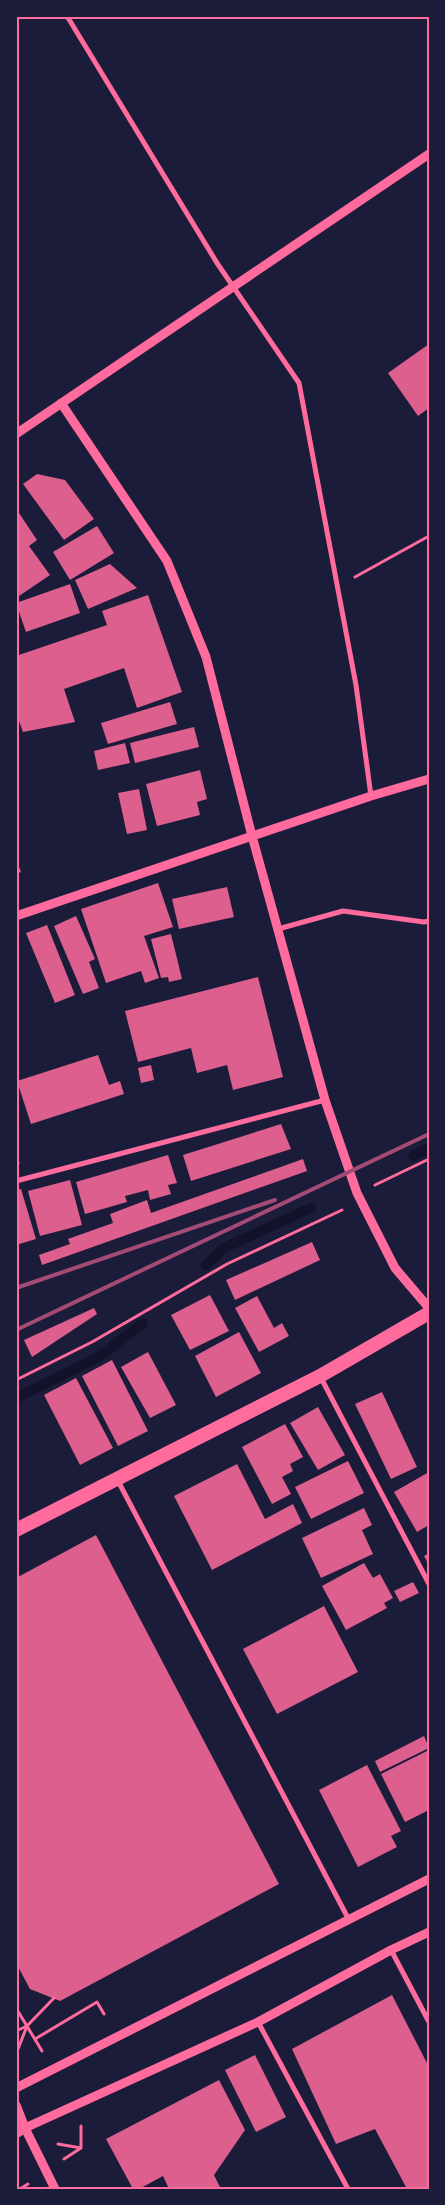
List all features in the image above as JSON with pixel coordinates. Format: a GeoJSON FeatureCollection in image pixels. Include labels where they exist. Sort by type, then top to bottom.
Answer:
{"type":"FeatureCollection","features":[{"type":"Feature","properties":{"kind":"highway"},"geometry":{"type":"LineString","coordinates":[[16,1530],[320,1376],[429,1313]]}},
{"type":"Feature","properties":{"kind":"street"},"geometry":{"type":"LineString","coordinates":[[67,16],[216,263],[299,383],[356,685],[371,796]]}},
{"type":"Feature","properties":{"kind":"street"},"geometry":{"type":"LineString","coordinates":[[16,434],[429,154]]}},
{"type":"Feature","properties":{"kind":"street"},"geometry":{"type":"LineString","coordinates":[[61,403],[167,561],[206,658],[252,836],[325,1100],[357,1193],[395,1268],[429,1308]]}},
{"type":"Feature","properties":{"kind":"street"},"geometry":{"type":"LineString","coordinates":[[16,916],[371,796],[429,779]]}},
{"type":"Feature","properties":{"kind":"street"},"geometry":{"type":"LineString","coordinates":[[278,929],[343,912],[424,922],[429,921]]}},
{"type":"Feature","properties":{"kind":"street"},"geometry":{"type":"LineString","coordinates":[[16,1181],[325,1100]]}},
{"type":"Feature","properties":{"kind":"street"},"geometry":{"type":"LineString","coordinates":[[320,1376],[429,1584]]}},
{"type":"Feature","properties":{"kind":"street"},"geometry":{"type":"LineString","coordinates":[[117,1478],[349,1920]]}},
{"type":"Feature","properties":{"kind":"street"},"geometry":{"type":"LineString","coordinates":[[16,2088],[429,1879]]}},
{"type":"Feature","properties":{"kind":"street"},"geometry":{"type":"LineString","coordinates":[[16,2134],[25,2128],[258,2022],[391,1950],[429,1932]]}},
{"type":"Feature","properties":{"kind":"street"},"geometry":{"type":"LineString","coordinates":[[391,1950],[429,2022]]}},
{"type":"Feature","properties":{"kind":"street"},"geometry":{"type":"LineString","coordinates":[[258,2022],[348,2189]]}},
{"type":"Feature","properties":{"kind":"street"},"geometry":{"type":"LineString","coordinates":[[16,2104],[25,2128],[55,2189]]}},
{"type":"Feature","properties":{"kind":"path"},"geometry":{"type":"LineString","coordinates":[[336,587],[429,536]]}},
{"type":"Feature","properties":{"kind":"path"},"geometry":{"type":"LineString","coordinates":[[374,1185],[429,1159]]}},
{"type":"Feature","properties":{"kind":"path"},"geometry":{"type":"LineString","coordinates":[[16,1380],[92,1342],[227,1264],[342,1210]]}},
{"type":"Feature","properties":{"kind":"path"},"geometry":{"type":"LineString","coordinates":[[16,2031],[27,2026],[54,1998]]}},
{"type":"Feature","properties":{"kind":"path"},"geometry":{"type":"LineString","coordinates":[[35,2039],[97,2002],[104,2014]]}},
{"type":"Feature","properties":{"kind":"path"},"geometry":{"type":"LineString","coordinates":[[16,2008],[27,2026]]}},
{"type":"Feature","properties":{"kind":"path"},"geometry":{"type":"LineString","coordinates":[[16,2054],[27,2026]]}},
{"type":"Feature","properties":{"kind":"building"},"geometry":{"type":"Polygon","coordinates":[[[429,344],[429,408],[418,416],[388,373],[429,344]]]}},
{"type":"Feature","properties":{"kind":"building"},"geometry":{"type":"Polygon","coordinates":[[[37,474],[65,480],[94,519],[64,540],[23,484],[37,474]]]}},
{"type":"Feature","properties":{"kind":"building"},"geometry":{"type":"Polygon","coordinates":[[[19,513],[37,540],[29,546],[50,575],[19,596],[16,592],[16,514],[19,513]]]}},
{"type":"Feature","properties":{"kind":"building"},"geometry":{"type":"Polygon","coordinates":[[[97,526],[114,553],[70,580],[53,552],[97,526]]]}},
{"type":"Feature","properties":{"kind":"building"},"geometry":{"type":"Polygon","coordinates":[[[110,564],[137,588],[88,609],[75,580],[110,564]]]}},
{"type":"Feature","properties":{"kind":"building"},"geometry":{"type":"Polygon","coordinates":[[[70,584],[80,613],[26,632],[16,603],[70,584]]]}},
{"type":"Feature","properties":{"kind":"building"},"geometry":{"type":"Polygon","coordinates":[[[148,595],[182,692],[137,708],[124,668],[64,689],[75,722],[23,732],[16,713],[16,656],[107,625],[102,611],[148,595]]]}},
{"type":"Feature","properties":{"kind":"building"},"geometry":{"type":"Polygon","coordinates":[[[170,702],[177,724],[108,744],[101,723],[170,702]]]}},
{"type":"Feature","properties":{"kind":"building"},"geometry":{"type":"Polygon","coordinates":[[[194,727],[199,747],[135,763],[130,743],[194,727]]]}},
{"type":"Feature","properties":{"kind":"building"},"geometry":{"type":"Polygon","coordinates":[[[125,743],[130,763],[98,770],[94,751],[125,743]]]}},
{"type":"Feature","properties":{"kind":"building"},"geometry":{"type":"Polygon","coordinates":[[[200,770],[207,799],[197,802],[200,815],[157,826],[146,784],[200,770]]]}},
{"type":"Feature","properties":{"kind":"building"},"geometry":{"type":"Polygon","coordinates":[[[139,789],[147,830],[127,834],[118,793],[139,789]]]}},
{"type":"Feature","properties":{"kind":"building"},"geometry":{"type":"Polygon","coordinates":[[[16,859],[21,872],[16,874],[16,859]]]}},
{"type":"Feature","properties":{"kind":"building"},"geometry":{"type":"Polygon","coordinates":[[[158,883],[173,927],[144,936],[159,978],[145,983],[141,971],[106,983],[81,909],[158,883]]]}},
{"type":"Feature","properties":{"kind":"building"},"geometry":{"type":"Polygon","coordinates":[[[227,887],[234,917],[179,929],[172,899],[227,887]]]}},
{"type":"Feature","properties":{"kind":"building"},"geometry":{"type":"Polygon","coordinates":[[[76,916],[95,959],[89,962],[99,988],[83,994],[54,926],[76,916]]]}},
{"type":"Feature","properties":{"kind":"building"},"geometry":{"type":"Polygon","coordinates":[[[47,925],[75,995],[55,1003],[26,933],[47,925]]]}},
{"type":"Feature","properties":{"kind":"building"},"geometry":{"type":"Polygon","coordinates":[[[171,934],[182,979],[169,982],[168,977],[161,978],[151,939],[171,934]]]}},
{"type":"Feature","properties":{"kind":"building"},"geometry":{"type":"Polygon","coordinates":[[[258,977],[283,1077],[233,1090],[227,1065],[197,1073],[191,1048],[138,1062],[125,1011],[258,977]]]}},
{"type":"Feature","properties":{"kind":"building"},"geometry":{"type":"Polygon","coordinates":[[[98,1055],[109,1085],[120,1081],[124,1094],[31,1124],[17,1081],[98,1055]]]}},
{"type":"Feature","properties":{"kind":"building"},"geometry":{"type":"Polygon","coordinates":[[[151,1065],[154,1080],[141,1083],[138,1068],[151,1065]]]}},
{"type":"Feature","properties":{"kind":"building"},"geometry":{"type":"Polygon","coordinates":[[[281,1124],[291,1149],[191,1181],[183,1155],[281,1124]]]}},
{"type":"Feature","properties":{"kind":"building"},"geometry":{"type":"Polygon","coordinates":[[[16,1153],[20,1164],[16,1165],[16,1153]]]}},
{"type":"Feature","properties":{"kind":"building"},"geometry":{"type":"Polygon","coordinates":[[[168,1155],[177,1183],[168,1185],[171,1194],[150,1200],[148,1190],[125,1196],[127,1202],[85,1214],[76,1182],[168,1155]]]}},
{"type":"Feature","properties":{"kind":"building"},"geometry":{"type":"Polygon","coordinates":[[[303,1159],[307,1171],[42,1265],[39,1255],[70,1244],[68,1239],[113,1223],[110,1214],[147,1200],[151,1213],[303,1159]]]}},
{"type":"Feature","properties":{"kind":"building"},"geometry":{"type":"Polygon","coordinates":[[[70,1180],[82,1225],[40,1236],[28,1191],[70,1180]]]}},
{"type":"Feature","properties":{"kind":"building"},"geometry":{"type":"Polygon","coordinates":[[[21,1189],[36,1239],[16,1245],[16,1190],[21,1189]]]}},
{"type":"Feature","properties":{"kind":"building"},"geometry":{"type":"Polygon","coordinates":[[[312,1242],[320,1260],[235,1300],[226,1280],[312,1242]]]}},
{"type":"Feature","properties":{"kind":"building"},"geometry":{"type":"Polygon","coordinates":[[[210,1295],[229,1331],[190,1350],[171,1315],[210,1295]]]}},
{"type":"Feature","properties":{"kind":"building"},"geometry":{"type":"Polygon","coordinates":[[[257,1296],[274,1328],[282,1323],[289,1336],[259,1352],[235,1308],[257,1296]]]}},
{"type":"Feature","properties":{"kind":"building"},"geometry":{"type":"Polygon","coordinates":[[[94,1308],[97,1314],[32,1357],[24,1340],[94,1308]]]}},
{"type":"Feature","properties":{"kind":"building"},"geometry":{"type":"Polygon","coordinates":[[[239,1332],[261,1373],[216,1397],[195,1356],[239,1332]]]}},
{"type":"Feature","properties":{"kind":"building"},"geometry":{"type":"Polygon","coordinates":[[[148,1352],[176,1405],[150,1418],[121,1367],[148,1352]]]}},
{"type":"Feature","properties":{"kind":"building"},"geometry":{"type":"Polygon","coordinates":[[[112,1360],[148,1431],[118,1446],[82,1376],[112,1360]]]}},
{"type":"Feature","properties":{"kind":"building"},"geometry":{"type":"Polygon","coordinates":[[[76,1378],[113,1448],[80,1465],[44,1395],[76,1378]]]}},
{"type":"Feature","properties":{"kind":"building"},"geometry":{"type":"Polygon","coordinates":[[[382,1392],[417,1467],[391,1479],[355,1404],[382,1392]]]}},
{"type":"Feature","properties":{"kind":"building"},"geometry":{"type":"Polygon","coordinates":[[[318,1407],[345,1455],[318,1470],[290,1423],[318,1407]]]}},
{"type":"Feature","properties":{"kind":"building"},"geometry":{"type":"Polygon","coordinates":[[[285,1424],[303,1457],[290,1464],[293,1471],[282,1477],[291,1494],[272,1504],[242,1447],[285,1424]]]}},
{"type":"Feature","properties":{"kind":"building"},"geometry":{"type":"Polygon","coordinates":[[[348,1461],[364,1493],[311,1519],[295,1487],[348,1461]]]}},
{"type":"Feature","properties":{"kind":"building"},"geometry":{"type":"Polygon","coordinates":[[[237,1464],[265,1519],[293,1504],[302,1523],[212,1570],[174,1496],[237,1464]]]}},
{"type":"Feature","properties":{"kind":"building"},"geometry":{"type":"Polygon","coordinates":[[[429,1472],[429,1525],[417,1532],[394,1492],[429,1472]]]}},
{"type":"Feature","properties":{"kind":"building"},"geometry":{"type":"Polygon","coordinates":[[[364,1508],[372,1525],[362,1530],[373,1554],[321,1578],[302,1538],[364,1508]]]}},
{"type":"Feature","properties":{"kind":"building"},"geometry":{"type":"Polygon","coordinates":[[[96,1535],[279,1884],[60,2001],[30,1989],[16,1963],[16,1578],[96,1535]]]}},
{"type":"Feature","properties":{"kind":"building"},"geometry":{"type":"Polygon","coordinates":[[[429,1553],[429,1565],[424,1556],[429,1553]]]}},
{"type":"Feature","properties":{"kind":"building"},"geometry":{"type":"Polygon","coordinates":[[[364,1563],[373,1578],[380,1574],[393,1598],[384,1603],[387,1608],[346,1630],[322,1586],[364,1563]]]}},
{"type":"Feature","properties":{"kind":"building"},"geometry":{"type":"Polygon","coordinates":[[[413,1582],[419,1593],[400,1602],[394,1591],[413,1582]]]}},
{"type":"Feature","properties":{"kind":"building"},"geometry":{"type":"Polygon","coordinates":[[[324,1606],[358,1672],[277,1714],[243,1649],[324,1606]]]}},
{"type":"Feature","properties":{"kind":"building"},"geometry":{"type":"Polygon","coordinates":[[[424,1736],[429,1748],[380,1772],[375,1761],[424,1736]]]}},
{"type":"Feature","properties":{"kind":"building"},"geometry":{"type":"Polygon","coordinates":[[[429,1750],[429,1810],[405,1822],[381,1774],[429,1750]]]}},
{"type":"Feature","properties":{"kind":"building"},"geometry":{"type":"Polygon","coordinates":[[[367,1765],[401,1831],[391,1836],[397,1847],[358,1867],[319,1790],[367,1765]]]}},
{"type":"Feature","properties":{"kind":"building"},"geometry":{"type":"Polygon","coordinates":[[[392,1995],[429,2067],[429,2189],[407,2189],[375,2129],[336,2144],[292,2049],[392,1995]]]}},
{"type":"Feature","properties":{"kind":"building"},"geometry":{"type":"Polygon","coordinates":[[[255,2055],[286,2117],[256,2132],[225,2070],[255,2055]]]}},
{"type":"Feature","properties":{"kind":"building"},"geometry":{"type":"Polygon","coordinates":[[[219,2080],[245,2130],[214,2175],[221,2189],[169,2189],[163,2176],[139,2189],[133,2189],[106,2139],[219,2080]]]}},
{"type":"Feature","properties":{"kind":"waterway"},"geometry":{"type":"LineString","coordinates":[[413,1156],[429,1148]]}},
{"type":"Feature","properties":{"kind":"waterway"},"geometry":{"type":"LineString","coordinates":[[206,1265],[224,1248],[311,1208]]}},
{"type":"Feature","properties":{"kind":"waterway"},"geometry":{"type":"LineString","coordinates":[[16,1398],[99,1357],[143,1323]]}},
{"type":"Feature","properties":{"kind":"railway"},"geometry":{"type":"LineString","coordinates":[[16,1330],[429,1134]]}},
{"type":"Feature","properties":{"kind":"railway"},"geometry":{"type":"LineString","coordinates":[[16,1288],[275,1200]]}}]}
